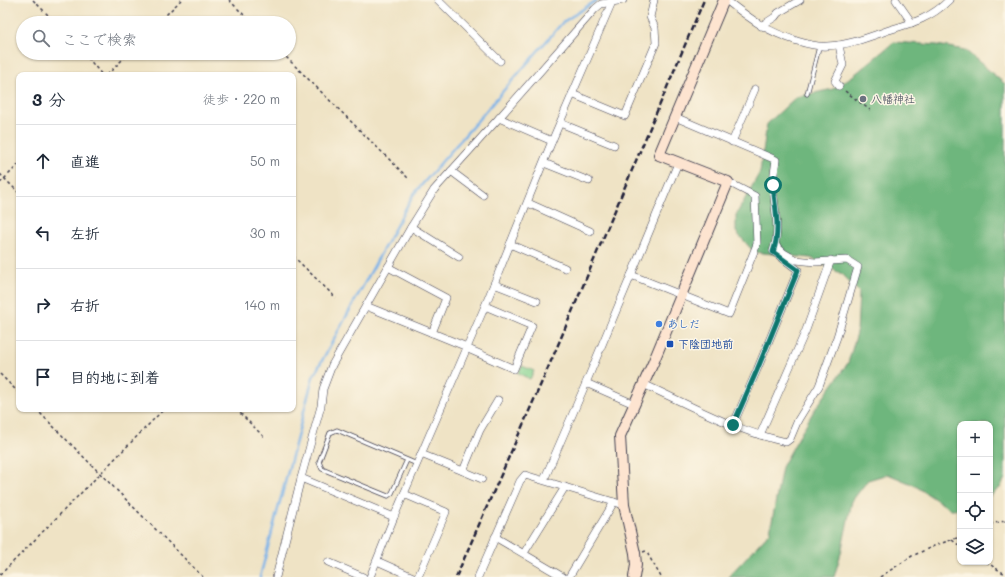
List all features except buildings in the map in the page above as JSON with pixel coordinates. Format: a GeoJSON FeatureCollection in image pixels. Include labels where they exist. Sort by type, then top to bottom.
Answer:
{"type":"FeatureCollection","features":[{"type":"Feature","properties":{"kind":"street"},"geometry":{"type":"LineString","coordinates":[[438,0],[500,61]]}},
{"type":"Feature","properties":{"kind":"street"},"geometry":{"type":"LineString","coordinates":[[276,577],[300,478],[321,406],[323,389],[332,365],[411,227],[434,190],[595,9],[601,4],[623,0]]}},
{"type":"Feature","properties":{"kind":"street"},"geometry":{"type":"LineString","coordinates":[[572,94],[625,116],[656,43],[654,28],[650,17],[654,0]]}},
{"type":"Feature","properties":{"kind":"street"},"geometry":{"type":"LineString","coordinates":[[631,275],[729,314],[756,244],[755,196],[728,182],[659,155],[725,0],[761,26],[783,36],[819,46],[839,45],[912,23],[934,14],[948,0]]}},
{"type":"Feature","properties":{"kind":"street"},"geometry":{"type":"LineString","coordinates":[[761,26],[775,17],[778,13],[800,0]]}},
{"type":"Feature","properties":{"kind":"street"},"geometry":{"type":"LineString","coordinates":[[896,0],[912,23]]}},
{"type":"Feature","properties":{"kind":"street"},"geometry":{"type":"LineString","coordinates":[[370,577],[416,464],[485,306],[552,141],[612,2]]}},
{"type":"Feature","properties":{"kind":"street"},"geometry":{"type":"LineString","coordinates":[[839,45],[843,65],[835,81],[839,86]]}},
{"type":"Feature","properties":{"kind":"street"},"geometry":{"type":"LineString","coordinates":[[732,142],[755,89]]}},
{"type":"Feature","properties":{"kind":"street"},"geometry":{"type":"LineString","coordinates":[[675,117],[776,160],[773,185],[777,230],[773,252],[798,270],[733,425]]}},
{"type":"Feature","properties":{"kind":"street"},"geometry":{"type":"LineString","coordinates":[[499,118],[552,141]]}},
{"type":"Feature","properties":{"kind":"street"},"geometry":{"type":"LineString","coordinates":[[560,123],[614,145]]}},
{"type":"Feature","properties":{"kind":"street"},"geometry":{"type":"LineString","coordinates":[[544,162],[589,181]]}},
{"type":"Feature","properties":{"kind":"street"},"geometry":{"type":"LineString","coordinates":[[544,480],[678,163]]}},
{"type":"Feature","properties":{"kind":"street"},"geometry":{"type":"LineString","coordinates":[[451,171],[483,195]]}},
{"type":"Feature","properties":{"kind":"street"},"geometry":{"type":"LineString","coordinates":[[634,577],[636,565],[635,553],[619,504],[620,436],[682,295],[728,182]]}},
{"type":"Feature","properties":{"kind":"street"},"geometry":{"type":"LineString","coordinates":[[528,203],[590,231]]}},
{"type":"Feature","properties":{"kind":"street"},"geometry":{"type":"LineString","coordinates":[[411,227],[459,257]]}},
{"type":"Feature","properties":{"kind":"street"},"geometry":{"type":"LineString","coordinates":[[510,244],[565,268]]}},
{"type":"Feature","properties":{"kind":"street"},"geometry":{"type":"LineString","coordinates":[[643,384],[711,417],[760,435],[786,442],[790,439],[798,420],[819,386],[837,337],[858,267],[846,260],[815,262],[796,260],[784,254],[775,245]]}},
{"type":"Feature","properties":{"kind":"street"},"geometry":{"type":"LineString","coordinates":[[760,435],[806,330],[831,260]]}},
{"type":"Feature","properties":{"kind":"street"},"geometry":{"type":"LineString","coordinates":[[388,266],[446,298],[432,333]]}},
{"type":"Feature","properties":{"kind":"street"},"geometry":{"type":"LineString","coordinates":[[494,284],[537,301]]}},
{"type":"Feature","properties":{"kind":"street"},"geometry":{"type":"LineString","coordinates":[[366,306],[514,369],[532,326],[485,306]]}},
{"type":"Feature","properties":{"kind":"street"},"geometry":{"type":"LineString","coordinates":[[586,383],[634,404]]}},
{"type":"Feature","properties":{"kind":"street"},"geometry":{"type":"LineString","coordinates":[[462,471],[480,430],[498,400]]}},
{"type":"Feature","properties":{"kind":"street"},"geometry":{"type":"LineString","coordinates":[[421,454],[482,479]]}},
{"type":"Feature","properties":{"kind":"street"},"geometry":{"type":"LineString","coordinates":[[478,577],[520,481],[525,475],[619,504]]}},
{"type":"Feature","properties":{"kind":"street"},"geometry":{"type":"LineString","coordinates":[[300,478],[394,517]]}},
{"type":"Feature","properties":{"kind":"street"},"geometry":{"type":"LineString","coordinates":[[524,553],[565,487]]}},
{"type":"Feature","properties":{"kind":"street"},"geometry":{"type":"LineString","coordinates":[[404,494],[446,512],[418,577]]}},
{"type":"Feature","properties":{"kind":"street"},"geometry":{"type":"LineString","coordinates":[[569,577],[619,504]]}},
{"type":"Feature","properties":{"kind":"street"},"geometry":{"type":"LineString","coordinates":[[495,537],[563,577]]}},
{"type":"Feature","properties":{"kind":"street"},"geometry":{"type":"LineString","coordinates":[[377,561],[413,577]]}},
{"type":"Feature","properties":{"kind":"street"},"geometry":{"type":"LineString","coordinates":[[328,562],[363,577]]}},
{"type":"Feature","properties":{"kind":"lane"},"geometry":{"type":"LineString","coordinates":[[807,94],[819,46]]}},
{"type":"Feature","properties":{"kind":"lane"},"geometry":{"type":"LineString","coordinates":[[407,460],[392,493],[388,496],[322,469],[319,462],[330,433],[336,430],[407,460],[416,464]]}},
{"type":"Feature","properties":{"kind":"path"},"geometry":{"type":"LineString","coordinates":[[33,0],[49,16]]}},
{"type":"Feature","properties":{"kind":"path"},"geometry":{"type":"LineString","coordinates":[[165,16],[181,0]]}},
{"type":"Feature","properties":{"kind":"path"},"geometry":{"type":"LineString","coordinates":[[229,0],[245,16]]}},
{"type":"Feature","properties":{"kind":"path"},"geometry":{"type":"LineString","coordinates":[[90,60],[100,72]]}},
{"type":"Feature","properties":{"kind":"path"},"geometry":{"type":"LineString","coordinates":[[110,72],[122,60]]}},
{"type":"Feature","properties":{"kind":"path"},"geometry":{"type":"LineString","coordinates":[[289,60],[408,178]]}},
{"type":"Feature","properties":{"kind":"path"},"geometry":{"type":"LineString","coordinates":[[839,86],[870,110]]}},
{"type":"Feature","properties":{"kind":"path"},"geometry":{"type":"LineString","coordinates":[[0,183],[16,167]]}},
{"type":"Feature","properties":{"kind":"path"},"geometry":{"type":"LineString","coordinates":[[0,174],[16,190]]}},
{"type":"Feature","properties":{"kind":"path"},"geometry":{"type":"LineString","coordinates":[[296,259],[336,298]]}},
{"type":"Feature","properties":{"kind":"path"},"geometry":{"type":"LineString","coordinates":[[0,374],[16,390]]}},
{"type":"Feature","properties":{"kind":"path"},"geometry":{"type":"LineString","coordinates":[[39,412],[203,577]]}},
{"type":"Feature","properties":{"kind":"path"},"geometry":{"type":"LineString","coordinates":[[0,575],[161,412]]}},
{"type":"Feature","properties":{"kind":"path"},"geometry":{"type":"LineString","coordinates":[[239,412],[265,438]]}},
{"type":"Feature","properties":{"kind":"path"},"geometry":{"type":"LineString","coordinates":[[993,523],[1005,521]]}},
{"type":"Feature","properties":{"kind":"path"},"geometry":{"type":"LineString","coordinates":[[880,577],[912,556],[936,544],[957,538]]}},
{"type":"Feature","properties":{"kind":"path"},"geometry":{"type":"LineString","coordinates":[[952,540],[957,544]]}},
{"type":"Feature","properties":{"kind":"path"},"geometry":{"type":"LineString","coordinates":[[635,553],[646,551],[661,577]]}},
{"type":"Feature","properties":{"kind":"path"},"geometry":{"type":"LineString","coordinates":[[991,565],[1005,574]]}},
{"type":"Feature","properties":{"kind":"green space"},"geometry":{"type":"Polygon","coordinates":[[[894,42],[937,45],[965,50],[1005,84],[1005,478],[1000,488],[993,494],[993,421],[957,421],[957,509],[950,509],[914,485],[888,474],[868,480],[852,501],[841,553],[834,577],[728,577],[770,532],[782,467],[813,412],[848,363],[857,333],[859,292],[840,273],[811,258],[754,252],[736,232],[736,215],[760,172],[767,124],[796,97],[833,89],[854,75],[894,42]]]}},
{"type":"Feature","properties":{"kind":"green space"},"geometry":{"type":"Polygon","coordinates":[[[522,366],[534,371],[530,379],[518,373],[522,366]]]}},
{"type":"Feature","properties":{"kind":"waterway"},"geometry":{"type":"LineString","coordinates":[[260,577],[313,377],[413,195],[563,22],[597,0]]}},
{"type":"Feature","properties":{"kind":"railway"},"geometry":{"type":"LineString","coordinates":[[456,577],[555,352],[704,0]]}},
{"type":"Feature","properties":{"kind":"place","name":"八幡神社"},"geometry":{"type":"Point","coordinates":[863,99]}},
{"type":"Feature","properties":{"kind":"place","name":"あしだ"},"geometry":{"type":"Point","coordinates":[659,324]}},
{"type":"Feature","properties":{"kind":"place","name":"下陰団地前"},"geometry":{"type":"Point","coordinates":[670,344]}},
{"type":"Feature","properties":{"kind":"route"},"geometry":{"type":"LineString","coordinates":[[733,425],[798,270],[773,252],[777,230],[773,185]]}}]}
